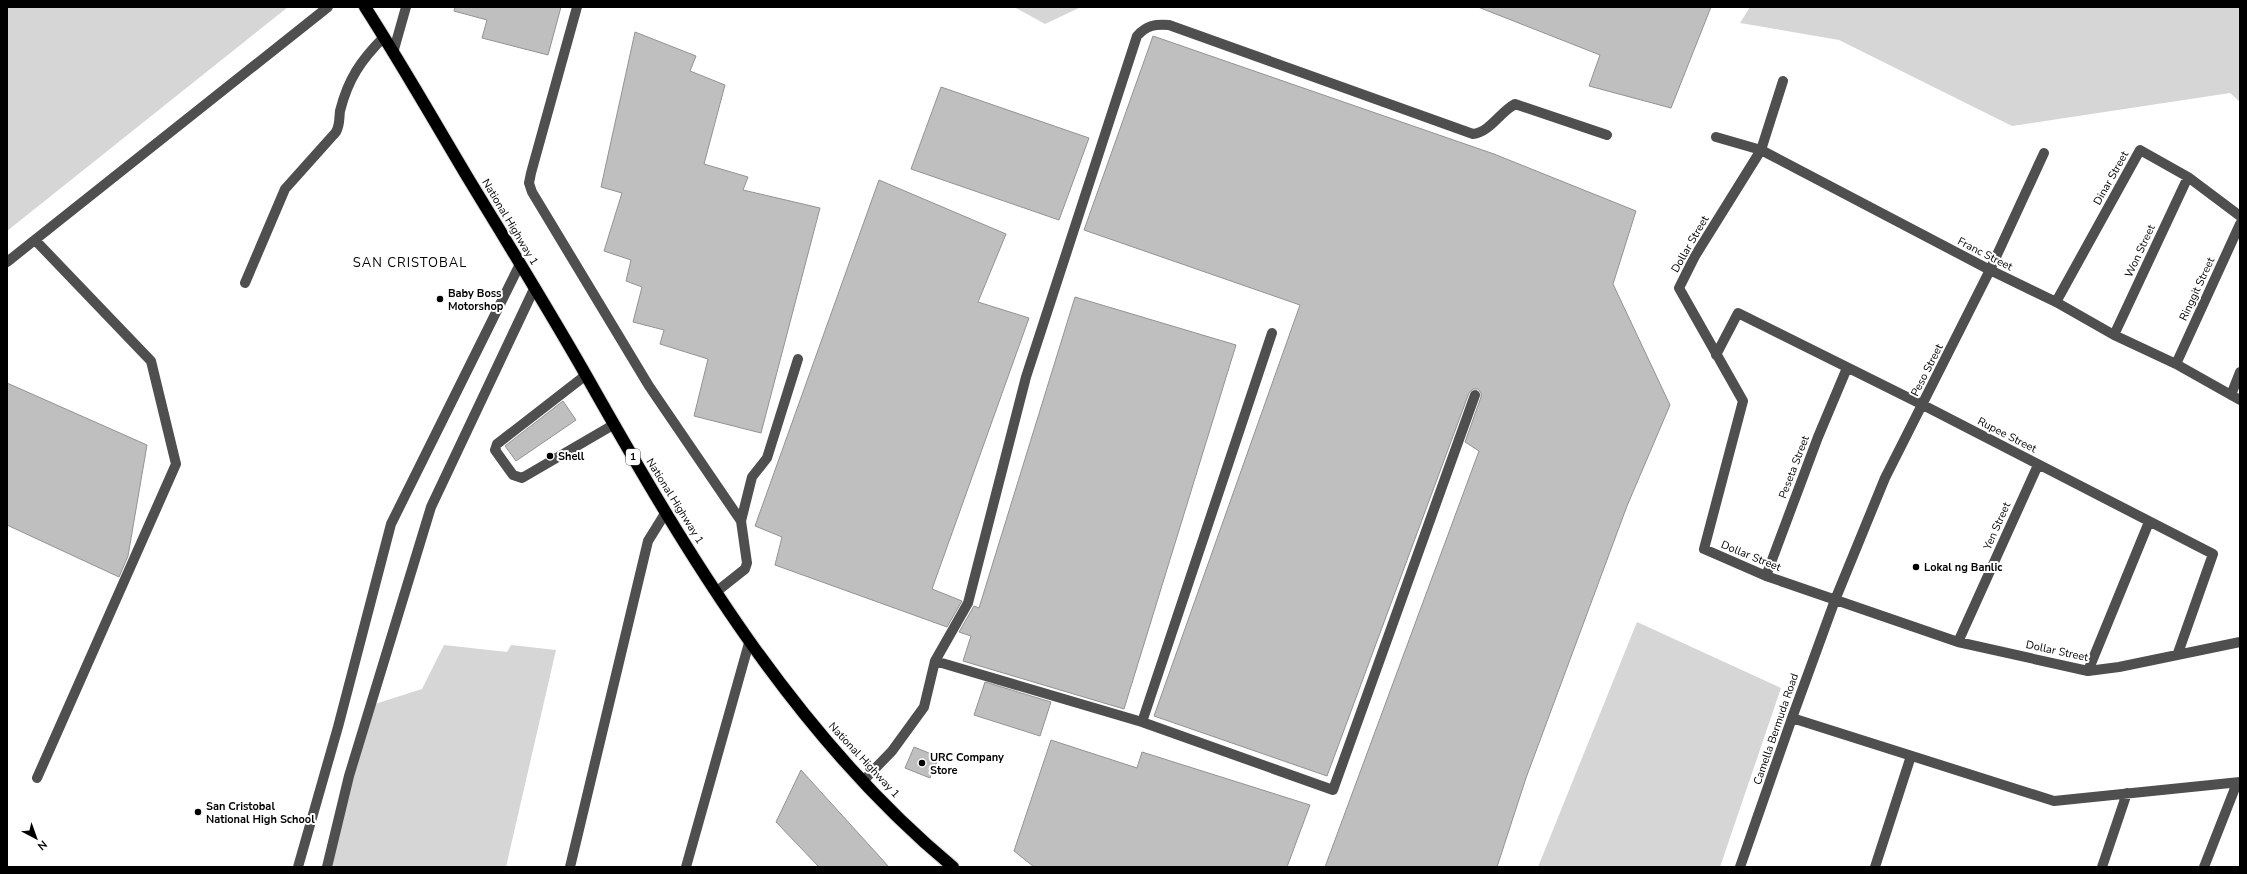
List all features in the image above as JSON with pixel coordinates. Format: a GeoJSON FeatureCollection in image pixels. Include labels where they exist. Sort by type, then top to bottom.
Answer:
{"type":"FeatureCollection","features":[{"type":"Feature","properties":{"kind":"highway","name":"National Highway 1"},"geometry":{"type":"LineString","coordinates":[[365,7],[586,375],[613,425],[749,643],[808,718],[863,781],[930,848],[953,867]]}},
{"type":"Feature","properties":{"kind":"street"},"geometry":{"type":"LineString","coordinates":[[7,262],[328,7]]}},
{"type":"Feature","properties":{"kind":"street"},"geometry":{"type":"LineString","coordinates":[[393,53],[406,7]]}},
{"type":"Feature","properties":{"kind":"street"},"geometry":{"type":"LineString","coordinates":[[577,7],[529,183],[532,192],[649,386],[741,521]]}},
{"type":"Feature","properties":{"kind":"street"},"geometry":{"type":"LineString","coordinates":[[863,781],[892,751],[924,707],[935,661],[968,603],[1026,377],[1137,36],[1144,29],[1154,24],[1169,25],[1473,134],[1480,133],[1500,114],[1515,104],[1607,135]]}},
{"type":"Feature","properties":{"kind":"street"},"geometry":{"type":"LineString","coordinates":[[245,283],[285,189],[336,132],[340,124],[340,112],[352,78],[364,56],[384,37]]}},
{"type":"Feature","properties":{"kind":"street","name":"Dollar Street"},"geometry":{"type":"LineString","coordinates":[[1783,81],[1761,150],[1695,256],[1679,288],[1743,401],[1704,549],[1766,576],[1958,642],[2088,671],[2119,667],[2178,653],[2240,642]]}},
{"type":"Feature","properties":{"kind":"street","name":"Franc Street"},"geometry":{"type":"LineString","coordinates":[[1716,137],[1761,150],[1990,270],[2056,302],[2114,335],[2176,364],[2240,400]]}},
{"type":"Feature","properties":{"kind":"street","name":"Dinar Street"},"geometry":{"type":"LineString","coordinates":[[2056,302],[2140,150],[2188,177],[2240,216]]}},
{"type":"Feature","properties":{"kind":"street","name":"Peso Street"},"geometry":{"type":"LineString","coordinates":[[1835,600],[1885,478],[1990,270],[2044,153]]}},
{"type":"Feature","properties":{"kind":"street","name":"Won Street"},"geometry":{"type":"LineString","coordinates":[[2114,335],[2188,177]]}},
{"type":"Feature","properties":{"kind":"street","name":"Ringgit Street"},"geometry":{"type":"LineString","coordinates":[[2176,364],[2240,224]]}},
{"type":"Feature","properties":{"kind":"street"},"geometry":{"type":"LineString","coordinates":[[35,240],[151,361],[176,464],[37,778]]}},
{"type":"Feature","properties":{"kind":"street"},"geometry":{"type":"LineString","coordinates":[[298,867],[338,727],[391,524],[520,264]]}},
{"type":"Feature","properties":{"kind":"street"},"geometry":{"type":"LineString","coordinates":[[327,867],[349,776],[431,507],[534,289]]}},
{"type":"Feature","properties":{"kind":"street","name":"Rupee Street"},"geometry":{"type":"LineString","coordinates":[[1716,355],[1738,313],[1923,405],[2213,554],[2178,653]]}},
{"type":"Feature","properties":{"kind":"street"},"geometry":{"type":"LineString","coordinates":[[1142,722],[1272,333]]}},
{"type":"Feature","properties":{"kind":"street"},"geometry":{"type":"LineString","coordinates":[[716,592],[745,569],[747,563],[741,521],[752,477],[767,458],[798,359]]}},
{"type":"Feature","properties":{"kind":"street","name":"Peseta Street"},"geometry":{"type":"LineString","coordinates":[[1766,576],[1818,437],[1847,368]]}},
{"type":"Feature","properties":{"kind":"street"},"geometry":{"type":"LineString","coordinates":[[2231,395],[2240,372]]}},
{"type":"Feature","properties":{"kind":"street"},"geometry":{"type":"LineString","coordinates":[[586,375],[497,444],[495,450],[513,475],[522,478],[613,425]]}},
{"type":"Feature","properties":{"kind":"street"},"geometry":{"type":"LineString","coordinates":[[935,661],[1142,722],[1333,790],[1475,395]]}},
{"type":"Feature","properties":{"kind":"street","name":"Yen Street"},"geometry":{"type":"LineString","coordinates":[[1958,642],[2038,465]]}},
{"type":"Feature","properties":{"kind":"street"},"geometry":{"type":"LineString","coordinates":[[570,867],[648,541],[666,512]]}},
{"type":"Feature","properties":{"kind":"street"},"geometry":{"type":"LineString","coordinates":[[2088,671],[2149,522]]}},
{"type":"Feature","properties":{"kind":"street","name":"Camella Bermuda Road"},"geometry":{"type":"LineString","coordinates":[[1740,867],[1835,600]]}},
{"type":"Feature","properties":{"kind":"street"},"geometry":{"type":"LineString","coordinates":[[686,867],[749,643]]}},
{"type":"Feature","properties":{"kind":"street"},"geometry":{"type":"LineString","coordinates":[[1792,718],[2054,801],[2238,782],[2204,867]]}},
{"type":"Feature","properties":{"kind":"street"},"geometry":{"type":"LineString","coordinates":[[1875,867],[1911,756]]}},
{"type":"Feature","properties":{"kind":"street"},"geometry":{"type":"LineString","coordinates":[[2102,867],[2127,793]]}},
{"type":"Feature","properties":{"kind":"shaded area"},"geometry":{"type":"Polygon","coordinates":[[[7,7],[288,7],[7,231],[7,7]]]}},
{"type":"Feature","properties":{"kind":"shaded area"},"geometry":{"type":"Polygon","coordinates":[[[1014,7],[1081,7],[1045,24],[1014,7]]]}},
{"type":"Feature","properties":{"kind":"shaded area"},"geometry":{"type":"Polygon","coordinates":[[[1750,7],[2240,7],[2240,102],[2230,93],[2012,126],[1839,40],[1740,23],[1750,7]]]}},
{"type":"Feature","properties":{"kind":"shaded area"},"geometry":{"type":"Polygon","coordinates":[[[1637,622],[1781,688],[1720,867],[1538,867],[1637,622]]]}},
{"type":"Feature","properties":{"kind":"shaded area"},"geometry":{"type":"Polygon","coordinates":[[[444,645],[507,652],[511,645],[556,650],[506,867],[330,867],[351,778],[375,704],[422,689],[444,645]]]}},
{"type":"Feature","properties":{"kind":"building"},"geometry":{"type":"Polygon","coordinates":[[[455,7],[561,7],[548,55],[482,38],[487,20],[454,11],[455,7]]]}},
{"type":"Feature","properties":{"kind":"building"},"geometry":{"type":"Polygon","coordinates":[[[1478,7],[1711,7],[1671,108],[1589,86],[1600,55],[1478,7]]]}},
{"type":"Feature","properties":{"kind":"building"},"geometry":{"type":"Polygon","coordinates":[[[635,32],[696,56],[690,71],[725,85],[704,164],[748,177],[743,190],[820,208],[761,433],[694,416],[708,359],[660,344],[664,330],[633,322],[642,287],[626,281],[631,260],[604,251],[622,193],[601,187],[635,32]]]}},
{"type":"Feature","properties":{"kind":"building"},"geometry":{"type":"Polygon","coordinates":[[[1153,36],[1494,154],[1636,211],[1613,284],[1670,405],[1627,506],[1526,778],[1497,867],[1325,867],[1479,451],[1465,442],[1481,397],[1481,393],[1478,389],[1473,389],[1469,393],[1327,776],[1154,716],[1300,305],[1084,230],[1153,36]]]}},
{"type":"Feature","properties":{"kind":"building"},"geometry":{"type":"Polygon","coordinates":[[[941,87],[1089,138],[1059,220],[911,169],[941,87]]]}},
{"type":"Feature","properties":{"kind":"building"},"geometry":{"type":"Polygon","coordinates":[[[879,180],[1006,234],[978,302],[1029,318],[932,589],[962,601],[947,627],[775,565],[782,537],[755,526],[879,180]]]}},
{"type":"Feature","properties":{"kind":"building"},"geometry":{"type":"Polygon","coordinates":[[[1075,297],[1236,345],[1124,709],[963,661],[971,636],[959,632],[974,606],[979,608],[1075,297]]]}},
{"type":"Feature","properties":{"kind":"building"},"geometry":{"type":"Polygon","coordinates":[[[7,383],[147,445],[128,556],[119,577],[7,525],[7,383]]]}},
{"type":"Feature","properties":{"kind":"building"},"geometry":{"type":"Polygon","coordinates":[[[563,401],[576,420],[516,461],[505,446],[563,401]]]}},
{"type":"Feature","properties":{"kind":"building"},"geometry":{"type":"Polygon","coordinates":[[[985,682],[1051,702],[1040,736],[974,715],[985,682]]]}},
{"type":"Feature","properties":{"kind":"building"},"geometry":{"type":"Polygon","coordinates":[[[1051,740],[1137,768],[1142,752],[1310,805],[1287,867],[1034,867],[1014,851],[1051,740]]]}},
{"type":"Feature","properties":{"kind":"building","name":"URC Company Store"},"geometry":{"type":"Polygon","coordinates":[[[914,747],[939,757],[930,778],[905,768],[914,747]]]}},
{"type":"Feature","properties":{"kind":"building"},"geometry":{"type":"Polygon","coordinates":[[[801,770],[889,867],[819,867],[776,822],[801,770]]]}},
{"type":"Feature","properties":{"kind":"place","name":"Baby Boss Motorshop"},"geometry":{"type":"Point","coordinates":[440,299]}},
{"type":"Feature","properties":{"kind":"place","name":"Shell"},"geometry":{"type":"Point","coordinates":[550,456]}},
{"type":"Feature","properties":{"kind":"place","name":"Lokal ng Banlic"},"geometry":{"type":"Point","coordinates":[1916,567]}},
{"type":"Feature","properties":{"kind":"place","name":"URC Company Store"},"geometry":{"type":"Point","coordinates":[922,763]}},
{"type":"Feature","properties":{"kind":"place","name":"San Cristobal National High School"},"geometry":{"type":"Point","coordinates":[198,812]}},
{"type":"Feature","properties":{"kind":"district","name":"SAN CRISTOBAL"},"geometry":{"type":"Point","coordinates":[410,263]}}]}
